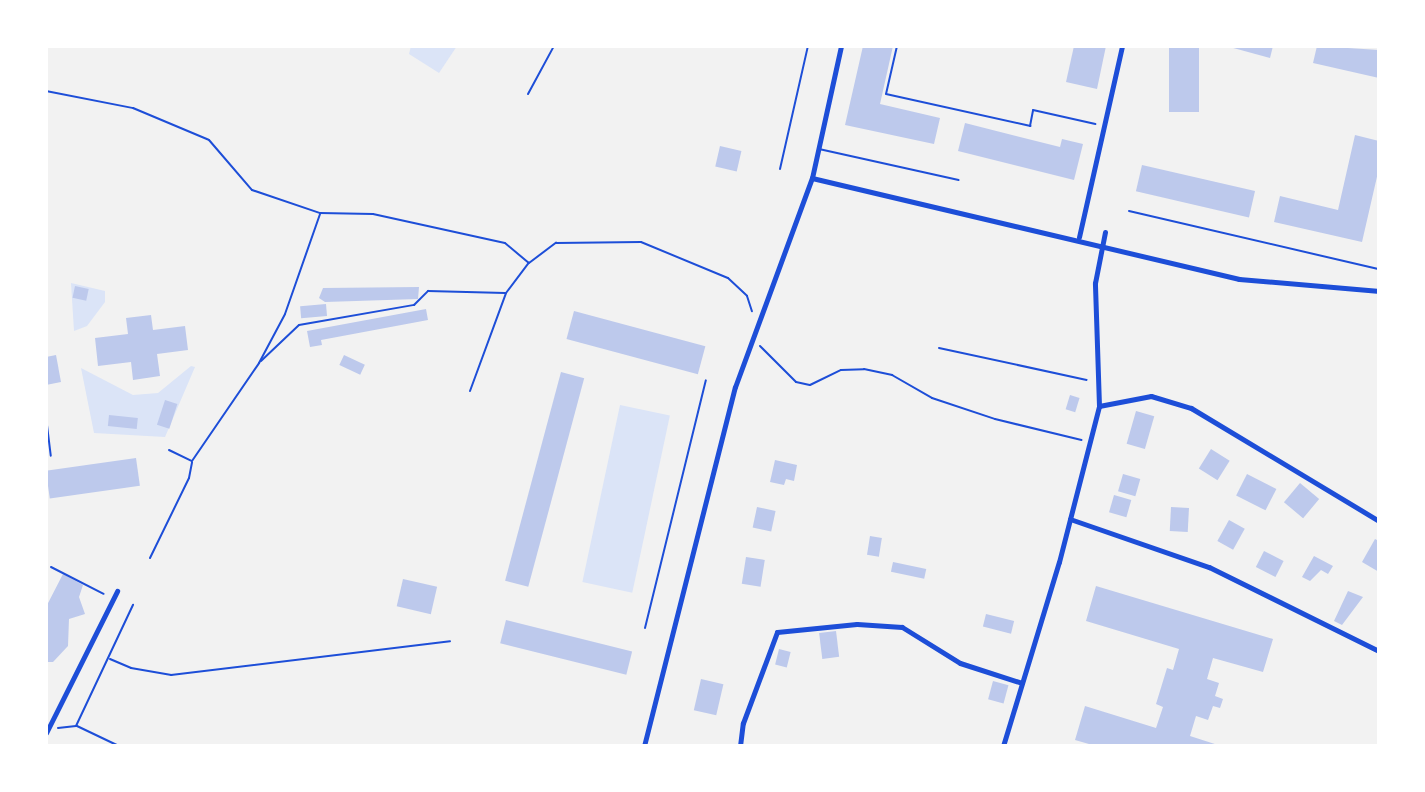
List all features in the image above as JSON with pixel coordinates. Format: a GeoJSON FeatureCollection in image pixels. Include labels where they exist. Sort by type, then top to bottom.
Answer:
{"type":"FeatureCollection","features":[{"type":"Feature","properties":{"kind":"street"},"geometry":{"type":"LineString","coordinates":[[644,746],[746,349],[759,330],[812,178],[841,46]]}},
{"type":"Feature","properties":{"kind":"street"},"geometry":{"type":"LineString","coordinates":[[1079,237],[1122,46]]}},
{"type":"Feature","properties":{"kind":"street"},"geometry":{"type":"LineString","coordinates":[[812,178],[1079,237],[1239,279],[1379,291]]}},
{"type":"Feature","properties":{"kind":"street"},"geometry":{"type":"LineString","coordinates":[[1003,746],[1070,519],[1099,406],[1095,283],[1105,232]]}},
{"type":"Feature","properties":{"kind":"street"},"geometry":{"type":"LineString","coordinates":[[1099,406],[1151,396],[1191,408],[1379,521]]}},
{"type":"Feature","properties":{"kind":"street"},"geometry":{"type":"LineString","coordinates":[[1070,519],[1209,567],[1379,651]]}},
{"type":"Feature","properties":{"kind":"street"},"geometry":{"type":"LineString","coordinates":[[47,730],[117,591]]}},
{"type":"Feature","properties":{"kind":"street"},"geometry":{"type":"LineString","coordinates":[[740,746],[769,646],[777,632],[857,624],[902,627],[960,663],[1022,683]]}},
{"type":"Feature","properties":{"kind":"lane"},"geometry":{"type":"LineString","coordinates":[[780,169],[808,46]]}},
{"type":"Feature","properties":{"kind":"lane"},"geometry":{"type":"LineString","coordinates":[[818,149],[959,180]]}},
{"type":"Feature","properties":{"kind":"path"},"geometry":{"type":"LineString","coordinates":[[528,94],[554,46]]}},
{"type":"Feature","properties":{"kind":"path"},"geometry":{"type":"LineString","coordinates":[[897,46],[886,94],[1030,126],[1033,110],[1104,126]]}},
{"type":"Feature","properties":{"kind":"path"},"geometry":{"type":"LineString","coordinates":[[46,91],[133,108],[209,140],[252,190],[320,213],[373,214],[505,243],[529,263]]}},
{"type":"Feature","properties":{"kind":"path"},"geometry":{"type":"LineString","coordinates":[[1129,211],[1379,269]]}},
{"type":"Feature","properties":{"kind":"path"},"geometry":{"type":"LineString","coordinates":[[150,558],[189,478],[192,461],[259,363],[285,314],[320,213]]}},
{"type":"Feature","properties":{"kind":"path"},"geometry":{"type":"LineString","coordinates":[[470,391],[506,293],[529,263],[556,243],[641,242],[728,278],[747,296],[751,325]]}},
{"type":"Feature","properties":{"kind":"path"},"geometry":{"type":"LineString","coordinates":[[259,363],[299,325],[414,305],[428,291],[506,293]]}},
{"type":"Feature","properties":{"kind":"path"},"geometry":{"type":"LineString","coordinates":[[939,348],[1100,383]]}},
{"type":"Feature","properties":{"kind":"path"},"geometry":{"type":"LineString","coordinates":[[746,349],[765,349],[796,382],[810,385],[841,370],[864,369],[892,375],[932,398],[995,419],[1090,442]]}},
{"type":"Feature","properties":{"kind":"path"},"geometry":{"type":"LineString","coordinates":[[645,628],[706,380]]}},
{"type":"Feature","properties":{"kind":"path"},"geometry":{"type":"LineString","coordinates":[[46,417],[51,456]]}},
{"type":"Feature","properties":{"kind":"path"},"geometry":{"type":"LineString","coordinates":[[169,450],[192,461]]}},
{"type":"Feature","properties":{"kind":"path"},"geometry":{"type":"LineString","coordinates":[[51,567],[88,584],[106,600]]}},
{"type":"Feature","properties":{"kind":"path"},"geometry":{"type":"LineString","coordinates":[[76,726],[133,605]]}},
{"type":"Feature","properties":{"kind":"path"},"geometry":{"type":"LineString","coordinates":[[110,659],[171,675],[450,641]]}},
{"type":"Feature","properties":{"kind":"path"},"geometry":{"type":"LineString","coordinates":[[47,730],[76,726],[119,746]]}},
{"type":"Feature","properties":{"kind":"shaded area"},"geometry":{"type":"Polygon","coordinates":[[[411,46],[457,46],[439,73],[409,54],[411,46]]]}},
{"type":"Feature","properties":{"kind":"shaded area"},"geometry":{"type":"Polygon","coordinates":[[[71,283],[105,291],[105,302],[87,326],[74,331],[71,283]]]}},
{"type":"Feature","properties":{"kind":"shaded area"},"geometry":{"type":"Polygon","coordinates":[[[191,366],[195,367],[165,437],[94,433],[81,368],[133,395],[158,393],[191,366]]]}},
{"type":"Feature","properties":{"kind":"shaded area"},"geometry":{"type":"Polygon","coordinates":[[[620,405],[670,416],[632,593],[582,582],[620,405]]]}},
{"type":"Feature","properties":{"kind":"building"},"geometry":{"type":"Polygon","coordinates":[[[863,46],[893,46],[880,104],[940,118],[934,144],[845,125],[863,46]]]}},
{"type":"Feature","properties":{"kind":"building"},"geometry":{"type":"Polygon","coordinates":[[[1074,46],[1106,46],[1097,89],[1066,82],[1074,46]]]}},
{"type":"Feature","properties":{"kind":"building"},"geometry":{"type":"Polygon","coordinates":[[[1169,46],[1199,46],[1199,112],[1169,112],[1169,46]]]}},
{"type":"Feature","properties":{"kind":"building"},"geometry":{"type":"Polygon","coordinates":[[[1226,46],[1273,46],[1270,58],[1226,46]]]}},
{"type":"Feature","properties":{"kind":"building"},"geometry":{"type":"Polygon","coordinates":[[[1317,46],[1379,50],[1379,78],[1313,63],[1317,46]]]}},
{"type":"Feature","properties":{"kind":"building"},"geometry":{"type":"Polygon","coordinates":[[[965,123],[1060,147],[1062,139],[1083,144],[1074,180],[958,151],[965,123]]]}},
{"type":"Feature","properties":{"kind":"building"},"geometry":{"type":"Polygon","coordinates":[[[1355,135],[1379,141],[1379,168],[1362,242],[1274,222],[1280,196],[1338,210],[1355,135]]]}},
{"type":"Feature","properties":{"kind":"building"},"geometry":{"type":"Polygon","coordinates":[[[720,146],[741,151],[737,171],[715,166],[720,146]]]}},
{"type":"Feature","properties":{"kind":"building"},"geometry":{"type":"Polygon","coordinates":[[[1142,165],[1255,191],[1249,217],[1136,191],[1142,165]]]}},
{"type":"Feature","properties":{"kind":"building"},"geometry":{"type":"Polygon","coordinates":[[[75,286],[89,289],[86,301],[73,298],[75,286]]]}},
{"type":"Feature","properties":{"kind":"building"},"geometry":{"type":"Polygon","coordinates":[[[419,287],[418,299],[325,302],[319,298],[323,288],[419,287]]]}},
{"type":"Feature","properties":{"kind":"building"},"geometry":{"type":"Polygon","coordinates":[[[326,304],[327,316],[301,318],[300,306],[326,304]]]}},
{"type":"Feature","properties":{"kind":"building"},"geometry":{"type":"Polygon","coordinates":[[[426,309],[428,320],[321,340],[322,345],[310,347],[307,331],[426,309]]]}},
{"type":"Feature","properties":{"kind":"building"},"geometry":{"type":"Polygon","coordinates":[[[574,311],[705,346],[698,374],[566,339],[574,311]]]}},
{"type":"Feature","properties":{"kind":"building"},"geometry":{"type":"Polygon","coordinates":[[[151,315],[153,330],[185,326],[188,350],[157,354],[160,376],[133,380],[131,362],[98,366],[95,338],[128,334],[126,318],[151,315]]]}},
{"type":"Feature","properties":{"kind":"building"},"geometry":{"type":"Polygon","coordinates":[[[56,355],[61,382],[46,385],[46,357],[56,355]]]}},
{"type":"Feature","properties":{"kind":"building"},"geometry":{"type":"Polygon","coordinates":[[[344,355],[365,365],[360,375],[339,365],[344,355]]]}},
{"type":"Feature","properties":{"kind":"building"},"geometry":{"type":"Polygon","coordinates":[[[561,372],[584,378],[528,587],[505,581],[561,372]]]}},
{"type":"Feature","properties":{"kind":"building"},"geometry":{"type":"Polygon","coordinates":[[[1070,395],[1080,398],[1075,412],[1066,409],[1070,395]]]}},
{"type":"Feature","properties":{"kind":"building"},"geometry":{"type":"Polygon","coordinates":[[[165,400],[177,404],[169,429],[157,425],[165,400]]]}},
{"type":"Feature","properties":{"kind":"building"},"geometry":{"type":"Polygon","coordinates":[[[1136,411],[1154,416],[1145,449],[1127,444],[1136,411]]]}},
{"type":"Feature","properties":{"kind":"building"},"geometry":{"type":"Polygon","coordinates":[[[109,415],[138,418],[137,429],[108,426],[109,415]]]}},
{"type":"Feature","properties":{"kind":"building"},"geometry":{"type":"Polygon","coordinates":[[[1211,449],[1230,461],[1217,480],[1199,469],[1211,449]]]}},
{"type":"Feature","properties":{"kind":"building"},"geometry":{"type":"Polygon","coordinates":[[[136,458],[140,486],[50,498],[46,471],[136,458]]]}},
{"type":"Feature","properties":{"kind":"building"},"geometry":{"type":"Polygon","coordinates":[[[775,460],[797,465],[794,481],[786,479],[784,485],[770,482],[775,460]]]}},
{"type":"Feature","properties":{"kind":"building"},"geometry":{"type":"Polygon","coordinates":[[[1123,474],[1140,479],[1135,496],[1118,491],[1123,474]]]}},
{"type":"Feature","properties":{"kind":"building"},"geometry":{"type":"Polygon","coordinates":[[[1247,474],[1276,489],[1266,510],[1236,495],[1247,474]]]}},
{"type":"Feature","properties":{"kind":"building"},"geometry":{"type":"Polygon","coordinates":[[[1300,483],[1319,499],[1303,518],[1284,502],[1300,483]]]}},
{"type":"Feature","properties":{"kind":"building"},"geometry":{"type":"Polygon","coordinates":[[[1114,495],[1131,500],[1126,517],[1109,512],[1114,495]]]}},
{"type":"Feature","properties":{"kind":"building"},"geometry":{"type":"Polygon","coordinates":[[[757,507],[776,511],[771,531],[753,528],[757,507]]]}},
{"type":"Feature","properties":{"kind":"building"},"geometry":{"type":"Polygon","coordinates":[[[1171,507],[1189,508],[1188,532],[1170,531],[1171,507]]]}},
{"type":"Feature","properties":{"kind":"building"},"geometry":{"type":"Polygon","coordinates":[[[1229,520],[1245,529],[1233,550],[1217,541],[1229,520]]]}},
{"type":"Feature","properties":{"kind":"building"},"geometry":{"type":"Polygon","coordinates":[[[870,536],[882,538],[879,557],[867,555],[870,536]]]}},
{"type":"Feature","properties":{"kind":"building"},"geometry":{"type":"Polygon","coordinates":[[[1375,539],[1379,541],[1379,572],[1362,562],[1375,539]]]}},
{"type":"Feature","properties":{"kind":"building"},"geometry":{"type":"Polygon","coordinates":[[[1264,551],[1284,561],[1275,577],[1256,567],[1264,551]]]}},
{"type":"Feature","properties":{"kind":"building"},"geometry":{"type":"Polygon","coordinates":[[[1314,556],[1333,566],[1328,574],[1321,570],[1310,581],[1302,577],[1314,556]]]}},
{"type":"Feature","properties":{"kind":"building"},"geometry":{"type":"Polygon","coordinates":[[[746,557],[765,560],[761,587],[742,584],[746,557]]]}},
{"type":"Feature","properties":{"kind":"building"},"geometry":{"type":"Polygon","coordinates":[[[893,562],[926,569],[924,579],[891,572],[893,562]]]}},
{"type":"Feature","properties":{"kind":"building"},"geometry":{"type":"Polygon","coordinates":[[[63,574],[83,585],[79,597],[85,614],[69,619],[68,646],[53,662],[46,662],[46,607],[63,574]]]}},
{"type":"Feature","properties":{"kind":"building"},"geometry":{"type":"Polygon","coordinates":[[[403,579],[437,587],[431,614],[397,606],[403,579]]]}},
{"type":"Feature","properties":{"kind":"building"},"geometry":{"type":"Polygon","coordinates":[[[1096,586],[1273,639],[1263,672],[1213,658],[1207,679],[1219,683],[1215,696],[1223,699],[1220,708],[1213,706],[1208,720],[1196,716],[1190,736],[1221,746],[1096,746],[1075,740],[1085,706],[1156,728],[1163,707],[1156,704],[1167,668],[1173,670],[1179,649],[1086,621],[1096,586]]]}},
{"type":"Feature","properties":{"kind":"building"},"geometry":{"type":"Polygon","coordinates":[[[1348,591],[1363,597],[1342,625],[1334,621],[1348,591]]]}},
{"type":"Feature","properties":{"kind":"building"},"geometry":{"type":"Polygon","coordinates":[[[986,614],[1014,621],[1011,634],[983,627],[986,614]]]}},
{"type":"Feature","properties":{"kind":"building"},"geometry":{"type":"Polygon","coordinates":[[[506,620],[632,651],[626,675],[500,643],[506,620]]]}},
{"type":"Feature","properties":{"kind":"building"},"geometry":{"type":"Polygon","coordinates":[[[836,631],[839,657],[822,659],[819,633],[836,631]]]}},
{"type":"Feature","properties":{"kind":"building"},"geometry":{"type":"Polygon","coordinates":[[[779,649],[791,652],[787,667],[775,665],[779,649]]]}},
{"type":"Feature","properties":{"kind":"building"},"geometry":{"type":"Polygon","coordinates":[[[701,679],[723,684],[716,715],[694,710],[701,679]]]}},
{"type":"Feature","properties":{"kind":"building"},"geometry":{"type":"Polygon","coordinates":[[[993,681],[1008,685],[1004,703],[988,699],[993,681]]]}}]}
